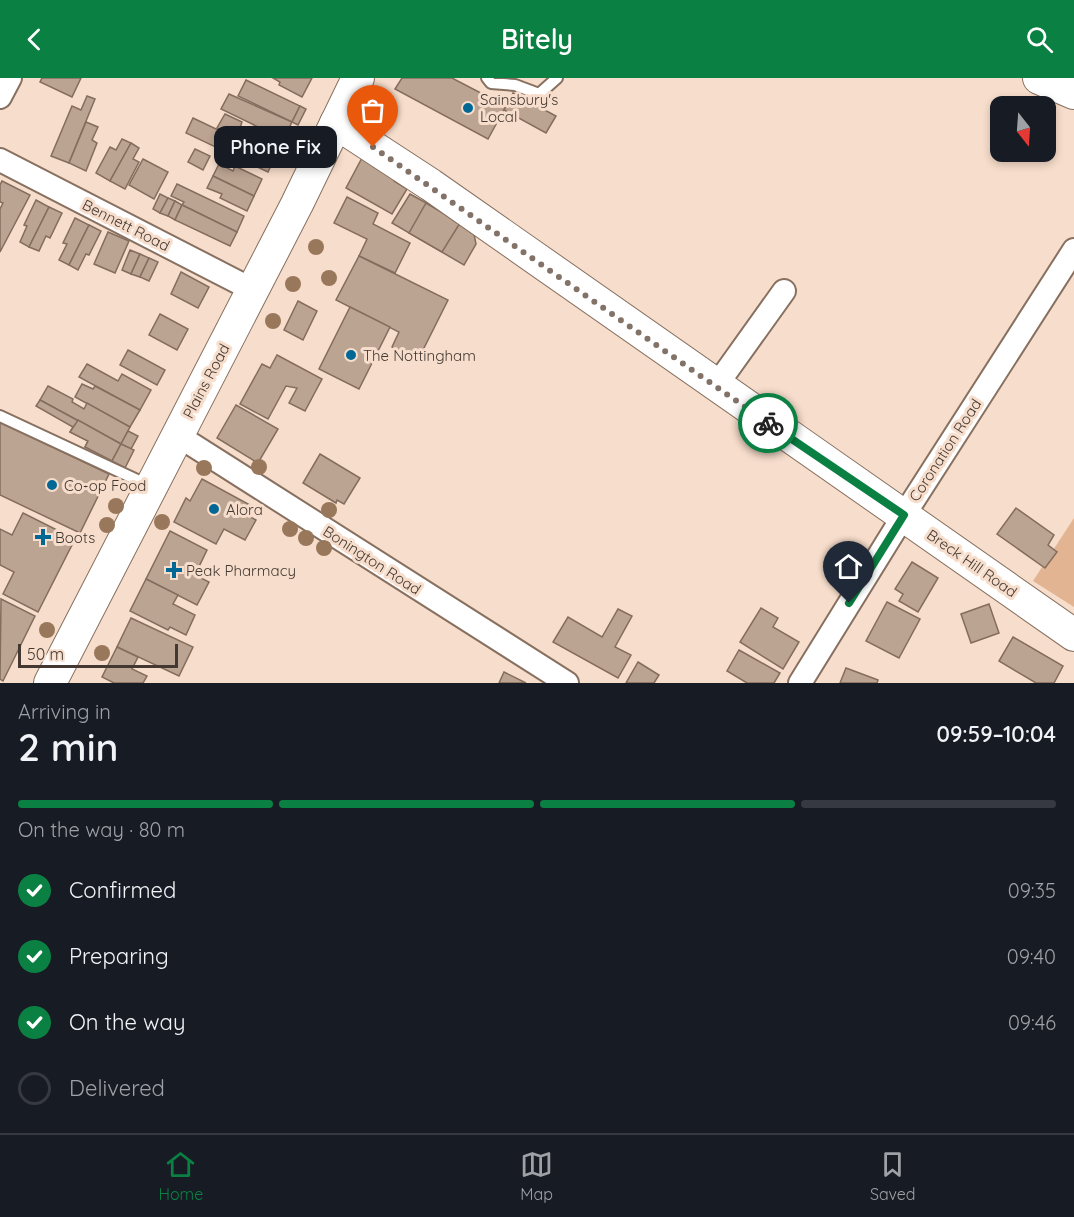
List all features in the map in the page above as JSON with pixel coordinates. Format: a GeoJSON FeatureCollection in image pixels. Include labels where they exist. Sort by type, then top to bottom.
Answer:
{"type":"FeatureCollection","features":[{"type":"Feature","properties":{"kind":"street"},"geometry":{"type":"LineString","coordinates":[[0,97],[10,78]]}},
{"type":"Feature","properties":{"kind":"street","name":"Plains Road"},"geometry":{"type":"LineString","coordinates":[[50,683],[253,290],[358,78]]}},
{"type":"Feature","properties":{"kind":"street"},"geometry":{"type":"LineString","coordinates":[[1039,78],[1074,93]]}},
{"type":"Feature","properties":{"kind":"street","name":"Breck Hill Road"},"geometry":{"type":"LineString","coordinates":[[336,123],[432,185],[1074,635]]}},
{"type":"Feature","properties":{"kind":"street","name":"Bennett Road"},"geometry":{"type":"LineString","coordinates":[[0,160],[253,290]]}},
{"type":"Feature","properties":{"kind":"street","name":"Coronation Road"},"geometry":{"type":"LineString","coordinates":[[800,683],[904,515],[1074,250]]}},
{"type":"Feature","properties":{"kind":"street"},"geometry":{"type":"LineString","coordinates":[[716,386],[784,291]]}},
{"type":"Feature","properties":{"kind":"street","name":"Bonington Road"},"geometry":{"type":"LineString","coordinates":[[177,435],[567,683]]}},
{"type":"Feature","properties":{"kind":"lane"},"geometry":{"type":"LineString","coordinates":[[487,78],[491,83],[516,85],[539,94],[557,78]]}},
{"type":"Feature","properties":{"kind":"lane"},"geometry":{"type":"LineString","coordinates":[[0,416],[150,487]]}},
{"type":"Feature","properties":{"kind":"shaded area"},"geometry":{"type":"Polygon","coordinates":[[[1074,518],[1074,607],[1033,581],[1074,518]]]}},
{"type":"Feature","properties":{"kind":"building"},"geometry":{"type":"Polygon","coordinates":[[[42,78],[81,78],[72,97],[40,82],[42,78]]]}},
{"type":"Feature","properties":{"kind":"building"},"geometry":{"type":"Polygon","coordinates":[[[273,78],[312,78],[302,97],[279,85],[280,82],[273,78]]]}},
{"type":"Feature","properties":{"kind":"building","name":"Sainsbury's Local"},"geometry":{"type":"Polygon","coordinates":[[[402,78],[452,78],[506,106],[488,139],[395,89],[402,78]]]}},
{"type":"Feature","properties":{"kind":"building"},"geometry":{"type":"Polygon","coordinates":[[[246,80],[300,106],[292,122],[238,96],[246,80]]]}},
{"type":"Feature","properties":{"kind":"building"},"geometry":{"type":"Polygon","coordinates":[[[513,93],[556,116],[546,133],[504,110],[513,93]]]}},
{"type":"Feature","properties":{"kind":"building"},"geometry":{"type":"Polygon","coordinates":[[[229,94],[292,122],[283,139],[221,109],[229,94]]]}},
{"type":"Feature","properties":{"kind":"building"},"geometry":{"type":"Polygon","coordinates":[[[87,96],[95,99],[69,163],[51,156],[72,106],[81,110],[87,96]]]}},
{"type":"Feature","properties":{"kind":"building"},"geometry":{"type":"Polygon","coordinates":[[[300,106],[306,109],[298,125],[292,122],[300,106]]]}},
{"type":"Feature","properties":{"kind":"building"},"geometry":{"type":"Polygon","coordinates":[[[225,114],[242,122],[240,128],[250,133],[252,128],[282,143],[275,157],[217,128],[225,114]]]}},
{"type":"Feature","properties":{"kind":"building"},"geometry":{"type":"Polygon","coordinates":[[[193,118],[275,157],[268,172],[186,133],[193,118]]]}},
{"type":"Feature","properties":{"kind":"building"},"geometry":{"type":"Polygon","coordinates":[[[86,122],[98,127],[92,140],[97,143],[86,171],[69,163],[86,122]]]}},
{"type":"Feature","properties":{"kind":"building"},"geometry":{"type":"Polygon","coordinates":[[[259,127],[283,139],[283,141],[257,130],[259,127]]]}},
{"type":"Feature","properties":{"kind":"building"},"geometry":{"type":"Polygon","coordinates":[[[122,139],[131,143],[110,181],[96,173],[110,147],[116,150],[122,139]]]}},
{"type":"Feature","properties":{"kind":"building"},"geometry":{"type":"Polygon","coordinates":[[[131,143],[139,148],[133,159],[139,162],[125,189],[110,181],[131,143]]]}},
{"type":"Feature","properties":{"kind":"building"},"geometry":{"type":"Polygon","coordinates":[[[195,149],[210,156],[203,170],[188,162],[195,149]]]}},
{"type":"Feature","properties":{"kind":"building"},"geometry":{"type":"Polygon","coordinates":[[[363,156],[397,175],[394,181],[407,189],[392,214],[346,188],[363,156]]]}},
{"type":"Feature","properties":{"kind":"building"},"geometry":{"type":"Polygon","coordinates":[[[143,159],[168,172],[154,199],[129,185],[143,159]]]}},
{"type":"Feature","properties":{"kind":"building"},"geometry":{"type":"Polygon","coordinates":[[[219,164],[233,171],[235,166],[262,179],[254,196],[213,176],[219,164]]]}},
{"type":"Feature","properties":{"kind":"building"},"geometry":{"type":"Polygon","coordinates":[[[213,176],[254,196],[247,211],[220,198],[222,194],[207,188],[213,176]]]}},
{"type":"Feature","properties":{"kind":"building"},"geometry":{"type":"Polygon","coordinates":[[[2,181],[30,195],[0,252],[0,209],[3,203],[0,202],[0,185],[2,181]]]}},
{"type":"Feature","properties":{"kind":"building"},"geometry":{"type":"Polygon","coordinates":[[[177,184],[244,216],[237,232],[182,205],[184,202],[171,196],[177,184]]]}},
{"type":"Feature","properties":{"kind":"building"},"geometry":{"type":"Polygon","coordinates":[[[160,194],[168,198],[160,213],[153,209],[160,194]]]}},
{"type":"Feature","properties":{"kind":"building"},"geometry":{"type":"Polygon","coordinates":[[[410,194],[473,229],[476,244],[464,265],[392,223],[410,194]]]}},
{"type":"Feature","properties":{"kind":"building"},"geometry":{"type":"Polygon","coordinates":[[[347,197],[378,213],[373,224],[410,243],[395,273],[359,256],[367,239],[334,223],[347,197]]]}},
{"type":"Feature","properties":{"kind":"building"},"geometry":{"type":"Polygon","coordinates":[[[168,198],[175,201],[168,216],[160,213],[168,198]]]}},
{"type":"Feature","properties":{"kind":"building"},"geometry":{"type":"Polygon","coordinates":[[[36,200],[49,207],[29,247],[20,242],[27,226],[24,225],[36,200]]]}},
{"type":"Feature","properties":{"kind":"building"},"geometry":{"type":"Polygon","coordinates":[[[175,201],[182,205],[175,220],[168,216],[175,201]]]}},
{"type":"Feature","properties":{"kind":"building"},"geometry":{"type":"Polygon","coordinates":[[[426,203],[460,223],[442,252],[409,233],[426,203]]]}},
{"type":"Feature","properties":{"kind":"building"},"geometry":{"type":"Polygon","coordinates":[[[182,205],[237,232],[230,246],[175,220],[182,205]]]}},
{"type":"Feature","properties":{"kind":"building"},"geometry":{"type":"Polygon","coordinates":[[[49,207],[62,213],[50,238],[46,236],[39,251],[29,247],[49,207]]]}},
{"type":"Feature","properties":{"kind":"building"},"geometry":{"type":"Polygon","coordinates":[[[75,218],[89,225],[69,265],[59,260],[67,244],[63,243],[75,218]]]}},
{"type":"Feature","properties":{"kind":"building"},"geometry":{"type":"Polygon","coordinates":[[[89,225],[101,231],[89,255],[86,254],[78,270],[69,265],[89,225]]]}},
{"type":"Feature","properties":{"kind":"building"},"geometry":{"type":"Polygon","coordinates":[[[108,232],[129,241],[115,273],[94,264],[108,232]]]}},
{"type":"Feature","properties":{"kind":"building"},"geometry":{"type":"Polygon","coordinates":[[[130,250],[140,254],[131,274],[122,270],[130,250]]]}},
{"type":"Feature","properties":{"kind":"building"},"geometry":{"type":"Polygon","coordinates":[[[140,254],[149,258],[140,277],[131,274],[140,254]]]}},
{"type":"Feature","properties":{"kind":"building"},"geometry":{"type":"Polygon","coordinates":[[[359,256],[448,300],[418,360],[392,347],[399,332],[336,300],[359,256]]]}},
{"type":"Feature","properties":{"kind":"building"},"geometry":{"type":"Polygon","coordinates":[[[149,258],[158,262],[149,281],[140,277],[149,258]]]}},
{"type":"Feature","properties":{"kind":"building"},"geometry":{"type":"Polygon","coordinates":[[[181,272],[209,287],[198,308],[171,294],[181,272]]]}},
{"type":"Feature","properties":{"kind":"building"},"geometry":{"type":"Polygon","coordinates":[[[298,301],[317,311],[303,340],[284,330],[298,301]]]}},
{"type":"Feature","properties":{"kind":"building"},"geometry":{"type":"Polygon","coordinates":[[[350,307],[390,327],[359,389],[319,369],[350,307]]]}},
{"type":"Feature","properties":{"kind":"building"},"geometry":{"type":"Polygon","coordinates":[[[160,314],[188,329],[177,350],[149,335],[160,314]]]}},
{"type":"Feature","properties":{"kind":"building"},"geometry":{"type":"Polygon","coordinates":[[[128,350],[165,370],[157,385],[120,365],[128,350]]]}},
{"type":"Feature","properties":{"kind":"building"},"geometry":{"type":"Polygon","coordinates":[[[277,355],[322,379],[305,411],[289,403],[297,388],[286,386],[268,419],[240,404],[262,364],[270,368],[277,355]]]}},
{"type":"Feature","properties":{"kind":"building"},"geometry":{"type":"Polygon","coordinates":[[[87,364],[118,381],[122,374],[151,390],[140,410],[79,377],[87,364]]]}},
{"type":"Feature","properties":{"kind":"building"},"geometry":{"type":"Polygon","coordinates":[[[82,384],[93,389],[95,386],[140,410],[130,427],[75,397],[82,384]]]}},
{"type":"Feature","properties":{"kind":"building"},"geometry":{"type":"Polygon","coordinates":[[[48,386],[73,399],[72,402],[84,409],[87,403],[130,427],[121,444],[40,400],[48,386]]]}},
{"type":"Feature","properties":{"kind":"building"},"geometry":{"type":"Polygon","coordinates":[[[40,400],[121,444],[112,461],[85,447],[88,441],[70,432],[73,427],[36,406],[40,400]]]}},
{"type":"Feature","properties":{"kind":"building"},"geometry":{"type":"Polygon","coordinates":[[[236,405],[278,429],[258,463],[217,438],[236,405]]]}},
{"type":"Feature","properties":{"kind":"building"},"geometry":{"type":"Polygon","coordinates":[[[78,420],[121,444],[112,461],[85,447],[88,441],[70,432],[78,420]]]}},
{"type":"Feature","properties":{"kind":"building","name":"Co-op Food"},"geometry":{"type":"Polygon","coordinates":[[[0,422],[109,474],[80,533],[0,495],[0,422]]]}},
{"type":"Feature","properties":{"kind":"building"},"geometry":{"type":"Polygon","coordinates":[[[128,431],[138,436],[131,449],[121,444],[128,431]]]}},
{"type":"Feature","properties":{"kind":"building"},"geometry":{"type":"Polygon","coordinates":[[[121,444],[134,450],[125,468],[112,461],[121,444]]]}},
{"type":"Feature","properties":{"kind":"building"},"geometry":{"type":"Polygon","coordinates":[[[320,454],[360,478],[344,504],[337,500],[336,503],[303,483],[320,454]]]}},
{"type":"Feature","properties":{"kind":"building","name":"Alora"},"geometry":{"type":"Polygon","coordinates":[[[202,479],[250,505],[245,514],[256,520],[245,540],[224,529],[216,544],[174,522],[186,498],[190,501],[202,479]]]}},
{"type":"Feature","properties":{"kind":"building"},"geometry":{"type":"Polygon","coordinates":[[[1016,508],[1054,535],[1048,545],[1057,552],[1045,568],[997,534],[1016,508]]]}},
{"type":"Feature","properties":{"kind":"building"},"geometry":{"type":"Polygon","coordinates":[[[23,513],[75,539],[38,612],[3,594],[14,572],[0,565],[0,529],[12,535],[23,513]]]}},
{"type":"Feature","properties":{"kind":"building"},"geometry":{"type":"Polygon","coordinates":[[[170,531],[207,550],[195,575],[209,582],[197,605],[146,579],[170,531]]]}},
{"type":"Feature","properties":{"kind":"building"},"geometry":{"type":"Polygon","coordinates":[[[912,562],[938,578],[918,612],[899,601],[903,594],[895,589],[912,562]]]}},
{"type":"Feature","properties":{"kind":"building"},"geometry":{"type":"Polygon","coordinates":[[[146,579],[178,595],[173,604],[195,615],[186,635],[170,627],[168,630],[130,611],[146,579]]]}},
{"type":"Feature","properties":{"kind":"building"},"geometry":{"type":"Polygon","coordinates":[[[1,599],[35,616],[3,681],[0,679],[1,599]]]}},
{"type":"Feature","properties":{"kind":"building"},"geometry":{"type":"Polygon","coordinates":[[[887,602],[920,619],[899,658],[866,641],[887,602]]]}},
{"type":"Feature","properties":{"kind":"building"},"geometry":{"type":"Polygon","coordinates":[[[989,604],[999,633],[971,643],[961,614],[989,604]]]}},
{"type":"Feature","properties":{"kind":"building"},"geometry":{"type":"Polygon","coordinates":[[[761,608],[778,618],[773,627],[799,642],[783,669],[740,642],[761,608]]]}},
{"type":"Feature","properties":{"kind":"building"},"geometry":{"type":"Polygon","coordinates":[[[618,609],[632,616],[615,647],[631,655],[618,678],[553,642],[568,617],[602,637],[618,609]]]}},
{"type":"Feature","properties":{"kind":"building"},"geometry":{"type":"Polygon","coordinates":[[[131,618],[193,647],[179,676],[117,647],[131,618]]]}},
{"type":"Feature","properties":{"kind":"building"},"geometry":{"type":"Polygon","coordinates":[[[1013,637],[1063,666],[1054,683],[1036,683],[999,661],[1013,637]]]}},
{"type":"Feature","properties":{"kind":"building"},"geometry":{"type":"Polygon","coordinates":[[[117,647],[138,657],[132,669],[147,676],[143,683],[114,683],[102,677],[117,647]]]}},
{"type":"Feature","properties":{"kind":"building"},"geometry":{"type":"Polygon","coordinates":[[[739,650],[780,673],[774,683],[747,683],[727,671],[739,650]]]}},
{"type":"Feature","properties":{"kind":"building"},"geometry":{"type":"Polygon","coordinates":[[[638,662],[659,675],[654,683],[626,683],[638,662]]]}},
{"type":"Feature","properties":{"kind":"building"},"geometry":{"type":"Polygon","coordinates":[[[846,668],[878,680],[877,683],[840,683],[846,668]]]}},
{"type":"Feature","properties":{"kind":"building"},"geometry":{"type":"Polygon","coordinates":[[[504,672],[526,683],[499,683],[504,672]]]}},
{"type":"Feature","properties":{"kind":"way so far"},"geometry":{"type":"LineString","coordinates":[[373,147],[432,185],[768,423]]}},
{"type":"Feature","properties":{"kind":"place","name":"Sainsbury's Local"},"geometry":{"type":"Point","coordinates":[468,108]}},
{"type":"Feature","properties":{"kind":"place","name":"Phone Fix"},"geometry":{"type":"Point","coordinates":[373,147]}},
{"type":"Feature","properties":{"kind":"place","name":"The Nottingham"},"geometry":{"type":"Point","coordinates":[351,355]}},
{"type":"Feature","properties":{"kind":"place","name":"Co-op Food"},"geometry":{"type":"Point","coordinates":[52,485]}},
{"type":"Feature","properties":{"kind":"place","name":"Alora"},"geometry":{"type":"Point","coordinates":[214,509]}},
{"type":"Feature","properties":{"kind":"place","name":"Boots"},"geometry":{"type":"Point","coordinates":[43,537]}},
{"type":"Feature","properties":{"kind":"place","name":"Peak Pharmacy"},"geometry":{"type":"Point","coordinates":[174,570]}},
{"type":"Feature","properties":{"kind":"route"},"geometry":{"type":"LineString","coordinates":[[768,423],[904,515],[849,603]]}}]}
